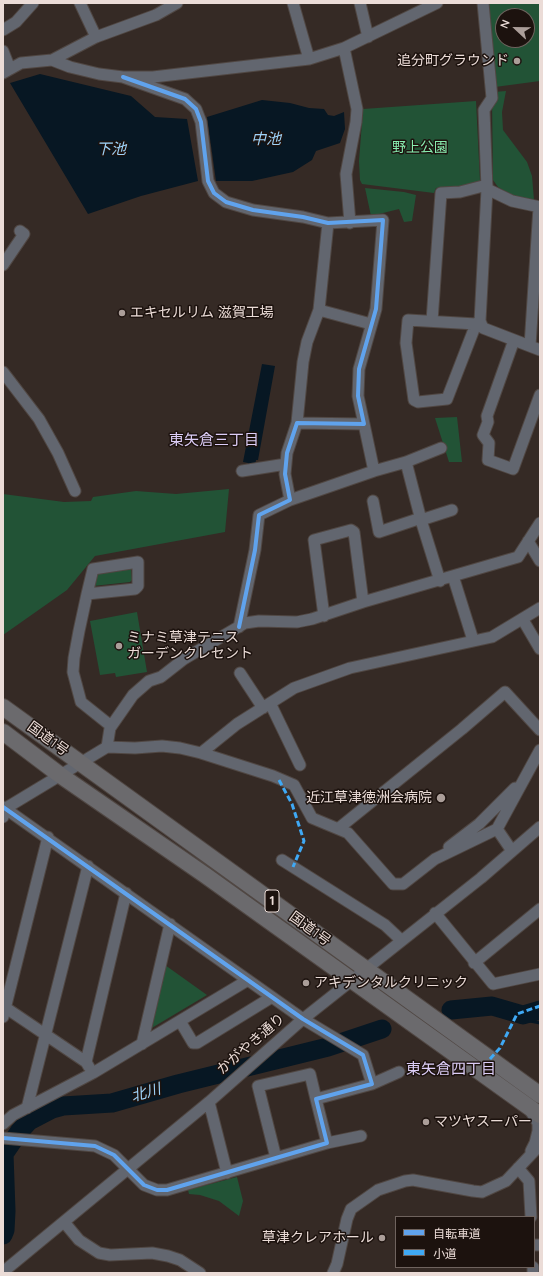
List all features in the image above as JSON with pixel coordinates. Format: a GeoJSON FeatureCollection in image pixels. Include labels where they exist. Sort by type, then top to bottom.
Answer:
{"type":"FeatureCollection","features":[{"type":"Feature","properties":{"kind":"highway","name":"国道1号"},"geometry":{"type":"LineString","coordinates":[[3,707],[540,1096]]}},
{"type":"Feature","properties":{"kind":"highway","name":"国道1号"},"geometry":{"type":"LineString","coordinates":[[3,732],[60,775],[205,875],[540,1115]]}},
{"type":"Feature","properties":{"kind":"street"},"geometry":{"type":"LineString","coordinates":[[3,30],[16,22],[33,3]]}},
{"type":"Feature","properties":{"kind":"street"},"geometry":{"type":"LineString","coordinates":[[80,3],[96,37]]}},
{"type":"Feature","properties":{"kind":"street"},"geometry":{"type":"LineString","coordinates":[[3,52],[6,71],[26,62],[52,60],[96,37],[156,15],[177,3]]}},
{"type":"Feature","properties":{"kind":"street"},"geometry":{"type":"LineString","coordinates":[[294,3],[309,59]]}},
{"type":"Feature","properties":{"kind":"street"},"geometry":{"type":"LineString","coordinates":[[360,3],[368,37]]}},
{"type":"Feature","properties":{"kind":"street"},"geometry":{"type":"LineString","coordinates":[[52,60],[70,67],[99,74],[123,77],[153,77],[309,59],[344,48],[437,3]]}},
{"type":"Feature","properties":{"kind":"street"},"geometry":{"type":"LineString","coordinates":[[432,321],[441,193],[460,192],[487,187],[512,201],[539,207],[535,348],[483,328],[478,323],[408,320],[406,343],[414,400],[418,402],[447,399],[478,323],[487,187],[484,110],[492,98],[483,3]]}},
{"type":"Feature","properties":{"kind":"street"},"geometry":{"type":"LineString","coordinates":[[344,48],[357,109],[356,128],[347,162],[346,174],[350,223]]}},
{"type":"Feature","properties":{"kind":"street"},"geometry":{"type":"LineString","coordinates":[[123,77],[185,99],[196,109],[201,122],[208,181],[214,193],[226,202],[253,210],[303,217],[328,223],[383,220],[376,309],[359,370],[358,396],[374,471]]}},
{"type":"Feature","properties":{"kind":"street"},"geometry":{"type":"LineString","coordinates":[[290,500],[285,474],[287,453],[298,423],[303,362],[307,342],[319,310],[328,223]]}},
{"type":"Feature","properties":{"kind":"street"},"geometry":{"type":"LineString","coordinates":[[3,265],[24,234],[20,231]]}},
{"type":"Feature","properties":{"kind":"street"},"geometry":{"type":"LineString","coordinates":[[319,310],[371,324]]}},
{"type":"Feature","properties":{"kind":"street"},"geometry":{"type":"LineString","coordinates":[[514,340],[487,416],[488,422],[483,435],[489,443],[488,460],[513,470],[540,395]]}},
{"type":"Feature","properties":{"kind":"street"},"geometry":{"type":"LineString","coordinates":[[3,372],[39,419],[58,453],[75,492]]}},
{"type":"Feature","properties":{"kind":"street"},"geometry":{"type":"LineString","coordinates":[[298,423],[364,424]]}},
{"type":"Feature","properties":{"kind":"street"},"geometry":{"type":"LineString","coordinates":[[239,627],[255,550],[259,515],[290,500],[374,471],[406,462],[442,448]]}},
{"type":"Feature","properties":{"kind":"street"},"geometry":{"type":"LineString","coordinates":[[406,462],[421,519],[440,580]]}},
{"type":"Feature","properties":{"kind":"street"},"geometry":{"type":"LineString","coordinates":[[242,471],[286,464]]}},
{"type":"Feature","properties":{"kind":"street"},"geometry":{"type":"LineString","coordinates":[[373,502],[379,532],[452,510]]}},
{"type":"Feature","properties":{"kind":"street"},"geometry":{"type":"LineString","coordinates":[[107,747],[111,726],[133,695],[149,681],[161,677],[184,659],[245,623],[259,621],[297,622],[324,616],[363,602],[518,557],[540,523]]}},
{"type":"Feature","properties":{"kind":"street"},"geometry":{"type":"LineString","coordinates":[[324,616],[314,540],[351,530],[354,532],[363,602]]}},
{"type":"Feature","properties":{"kind":"street"},"geometry":{"type":"LineString","coordinates":[[528,541],[540,561]]}},
{"type":"Feature","properties":{"kind":"street"},"geometry":{"type":"LineString","coordinates":[[87,594],[135,589],[138,586],[138,562],[93,569],[87,594],[74,658],[73,672],[81,702],[111,726]]}},
{"type":"Feature","properties":{"kind":"street"},"geometry":{"type":"LineString","coordinates":[[453,576],[473,640]]}},
{"type":"Feature","properties":{"kind":"street"},"geometry":{"type":"LineString","coordinates":[[201,753],[237,724],[294,688],[350,668],[492,637],[523,620],[540,608]]}},
{"type":"Feature","properties":{"kind":"street"},"geometry":{"type":"LineString","coordinates":[[523,620],[540,648]]}},
{"type":"Feature","properties":{"kind":"street"},"geometry":{"type":"LineString","coordinates":[[240,673],[266,705],[300,765]]}},
{"type":"Feature","properties":{"kind":"street"},"geometry":{"type":"LineString","coordinates":[[339,828],[462,729],[505,692],[540,730]]}},
{"type":"Feature","properties":{"kind":"street"},"geometry":{"type":"LineString","coordinates":[[372,1084],[363,1054],[303,1019],[48,837],[4,810],[107,747],[135,748],[162,746],[180,748],[201,753],[274,776],[279,780],[294,785],[312,818],[348,833],[393,884],[403,884],[479,824],[521,782]]}},
{"type":"Feature","properties":{"kind":"street"},"geometry":{"type":"LineString","coordinates":[[434,859],[497,829],[521,782],[540,750]]}},
{"type":"Feature","properties":{"kind":"street","name":"かがやき通り"},"geometry":{"type":"LineString","coordinates":[[3,1272],[209,1102],[303,1019],[481,878],[540,827]]}},
{"type":"Feature","properties":{"kind":"street"},"geometry":{"type":"LineString","coordinates":[[497,829],[512,851]]}},
{"type":"Feature","properties":{"kind":"street"},"geometry":{"type":"LineString","coordinates":[[48,837],[4,1010],[86,1062],[93,1073]]}},
{"type":"Feature","properties":{"kind":"street"},"geometry":{"type":"LineString","coordinates":[[282,860],[385,925],[401,940]]}},
{"type":"Feature","properties":{"kind":"street"},"geometry":{"type":"LineString","coordinates":[[27,1108],[88,866]]}},
{"type":"Feature","properties":{"kind":"street"},"geometry":{"type":"LineString","coordinates":[[86,1062],[126,893]]}},
{"type":"Feature","properties":{"kind":"street"},"geometry":{"type":"LineString","coordinates":[[474,963],[540,909]]}},
{"type":"Feature","properties":{"kind":"street"},"geometry":{"type":"LineString","coordinates":[[435,913],[474,963],[493,984],[540,974]]}},
{"type":"Feature","properties":{"kind":"street"},"geometry":{"type":"LineString","coordinates":[[142,1044],[170,924]]}},
{"type":"Feature","properties":{"kind":"street"},"geometry":{"type":"LineString","coordinates":[[3,1124],[13,1115],[93,1073],[248,980]]}},
{"type":"Feature","properties":{"kind":"street"},"geometry":{"type":"LineString","coordinates":[[180,1020],[193,1043],[197,1043],[272,997]]}},
{"type":"Feature","properties":{"kind":"street"},"geometry":{"type":"LineString","coordinates":[[316,1098],[372,1084],[399,1072]]}},
{"type":"Feature","properties":{"kind":"street"},"geometry":{"type":"LineString","coordinates":[[276,1158],[258,1086],[310,1074],[327,1143]]}},
{"type":"Feature","properties":{"kind":"street"},"geometry":{"type":"LineString","coordinates":[[209,1102],[226,1173]]}},
{"type":"Feature","properties":{"kind":"street"},"geometry":{"type":"LineString","coordinates":[[333,1273],[351,1209],[378,1190],[405,1181],[413,1180],[482,1192],[506,1181],[526,1158],[535,1143],[538,1123],[527,1106]]}},
{"type":"Feature","properties":{"kind":"street"},"geometry":{"type":"LineString","coordinates":[[4,1138],[95,1146],[106,1149],[144,1185],[157,1190],[166,1190],[327,1143],[361,1136]]}},
{"type":"Feature","properties":{"kind":"street"},"geometry":{"type":"LineString","coordinates":[[526,1158],[540,1145]]}},
{"type":"Feature","properties":{"kind":"street"},"geometry":{"type":"LineString","coordinates":[[518,1168],[529,1181],[531,1216]]}},
{"type":"Feature","properties":{"kind":"street"},"geometry":{"type":"LineString","coordinates":[[64,1222],[79,1240],[99,1253],[110,1255],[152,1253],[168,1256],[180,1260],[200,1273]]}},
{"type":"Feature","properties":{"kind":"green space","name":"追分町グラウンド"},"geometry":{"type":"Polygon","coordinates":[[[489,3],[540,3],[540,81],[495,87],[489,3]]]}},
{"type":"Feature","properties":{"kind":"green space"},"geometry":{"type":"Polygon","coordinates":[[[506,91],[502,112],[503,130],[527,162],[532,176],[534,200],[511,195],[498,187],[493,180],[492,98],[494,92],[506,91]]]}},
{"type":"Feature","properties":{"kind":"green space","name":"野上公園"},"geometry":{"type":"Polygon","coordinates":[[[476,101],[480,181],[463,187],[436,188],[434,193],[362,184],[360,180],[359,161],[363,109],[476,101]]]}},
{"type":"Feature","properties":{"kind":"green space"},"geometry":{"type":"Polygon","coordinates":[[[365,188],[404,192],[416,195],[412,221],[404,222],[399,209],[371,216],[365,188]]]}},
{"type":"Feature","properties":{"kind":"green space"},"geometry":{"type":"Polygon","coordinates":[[[457,417],[462,462],[449,462],[435,418],[457,417]]]}},
{"type":"Feature","properties":{"kind":"green space"},"geometry":{"type":"Polygon","coordinates":[[[229,489],[225,532],[95,556],[67,590],[3,635],[3,494],[64,502],[91,501],[93,497],[136,491],[176,494],[229,489]]]}},
{"type":"Feature","properties":{"kind":"green space"},"geometry":{"type":"Polygon","coordinates":[[[131,569],[132,580],[130,582],[93,586],[98,574],[131,569]]]}},
{"type":"Feature","properties":{"kind":"green space","name":"ミナミ草津テニス ガーデンクレセント"},"geometry":{"type":"Polygon","coordinates":[[[137,612],[147,672],[116,677],[115,673],[100,675],[90,621],[137,612]]]}},
{"type":"Feature","properties":{"kind":"green space"},"geometry":{"type":"Polygon","coordinates":[[[165,965],[207,995],[150,1029],[165,965]]]}},
{"type":"Feature","properties":{"kind":"green space"},"geometry":{"type":"Polygon","coordinates":[[[237,1177],[243,1201],[239,1216],[219,1201],[200,1195],[189,1194],[188,1190],[237,1177]]]}},
{"type":"Feature","properties":{"kind":"water","name":"下池"},"geometry":{"type":"Polygon","coordinates":[[[40,74],[131,96],[155,117],[187,119],[198,181],[141,196],[88,214],[10,83],[40,74]]]}},
{"type":"Feature","properties":{"kind":"water","name":"中池"},"geometry":{"type":"Polygon","coordinates":[[[262,100],[324,109],[328,115],[334,116],[344,112],[345,129],[340,143],[316,151],[312,160],[293,172],[252,181],[216,181],[207,117],[262,100]]]}},
{"type":"Feature","properties":{"kind":"water"},"geometry":{"type":"Polygon","coordinates":[[[262,364],[275,366],[258,460],[256,460],[255,466],[247,467],[248,463],[243,462],[262,364]]]}},
{"type":"Feature","properties":{"kind":"waterway"},"geometry":{"type":"LineString","coordinates":[[451,1010],[492,1006],[523,1015],[540,1010]]}},
{"type":"Feature","properties":{"kind":"waterway"},"geometry":{"type":"LineString","coordinates":[[523,1015],[530,1021],[540,1023]]}},
{"type":"Feature","properties":{"kind":"waterway","name":"北川"},"geometry":{"type":"LineString","coordinates":[[3,1235],[5,1230],[6,1211],[4,1154],[19,1132],[29,1121],[52,1109],[63,1106],[112,1103],[178,1084],[328,1047],[382,1029]]}},
{"type":"Feature","properties":{"kind":"marked path"},"geometry":{"type":"LineString","coordinates":[[279,780],[292,804],[304,841],[293,867]]}},
{"type":"Feature","properties":{"kind":"marked path"},"geometry":{"type":"LineString","coordinates":[[490,1059],[500,1048],[517,1014],[540,1006]]}},
{"type":"Feature","properties":{"kind":"cycle path"},"geometry":{"type":"LineString","coordinates":[[123,77],[185,99],[196,109],[201,122],[208,181],[214,193],[226,202],[253,210],[303,217],[328,223],[383,220],[376,309],[359,369],[358,396],[364,424],[297,423],[287,453],[285,474],[290,500],[259,515],[255,550],[239,627]]}},
{"type":"Feature","properties":{"kind":"cycle path"},"geometry":{"type":"LineString","coordinates":[[3,807],[303,1019],[363,1055],[372,1084],[316,1099],[327,1143],[167,1190],[157,1190],[144,1185],[114,1155],[95,1146],[3,1138]]}},
{"type":"Feature","properties":{"kind":"place","name":"追分町グラウンド"},"geometry":{"type":"Point","coordinates":[517,61]}},
{"type":"Feature","properties":{"kind":"place","name":"エキセルリム 滋賀工場"},"geometry":{"type":"Point","coordinates":[122,313]}},
{"type":"Feature","properties":{"kind":"place","name":"ミナミ草津テニス ガーデンクレセント"},"geometry":{"type":"Point","coordinates":[119,646]}},
{"type":"Feature","properties":{"kind":"place","name":"近江草津徳洲会病院"},"geometry":{"type":"Point","coordinates":[441,798]}},
{"type":"Feature","properties":{"kind":"place","name":"アキデンタルクリニック"},"geometry":{"type":"Point","coordinates":[306,983]}},
{"type":"Feature","properties":{"kind":"place","name":"マツヤスーパー"},"geometry":{"type":"Point","coordinates":[426,1122]}},
{"type":"Feature","properties":{"kind":"place","name":"草津クレアホール"},"geometry":{"type":"Point","coordinates":[382,1238]}},
{"type":"Feature","properties":{"kind":"district","name":"東矢倉三丁目"},"geometry":{"type":"Point","coordinates":[214,440]}},
{"type":"Feature","properties":{"kind":"district","name":"東矢倉四丁目"},"geometry":{"type":"Point","coordinates":[451,1069]}}]}
